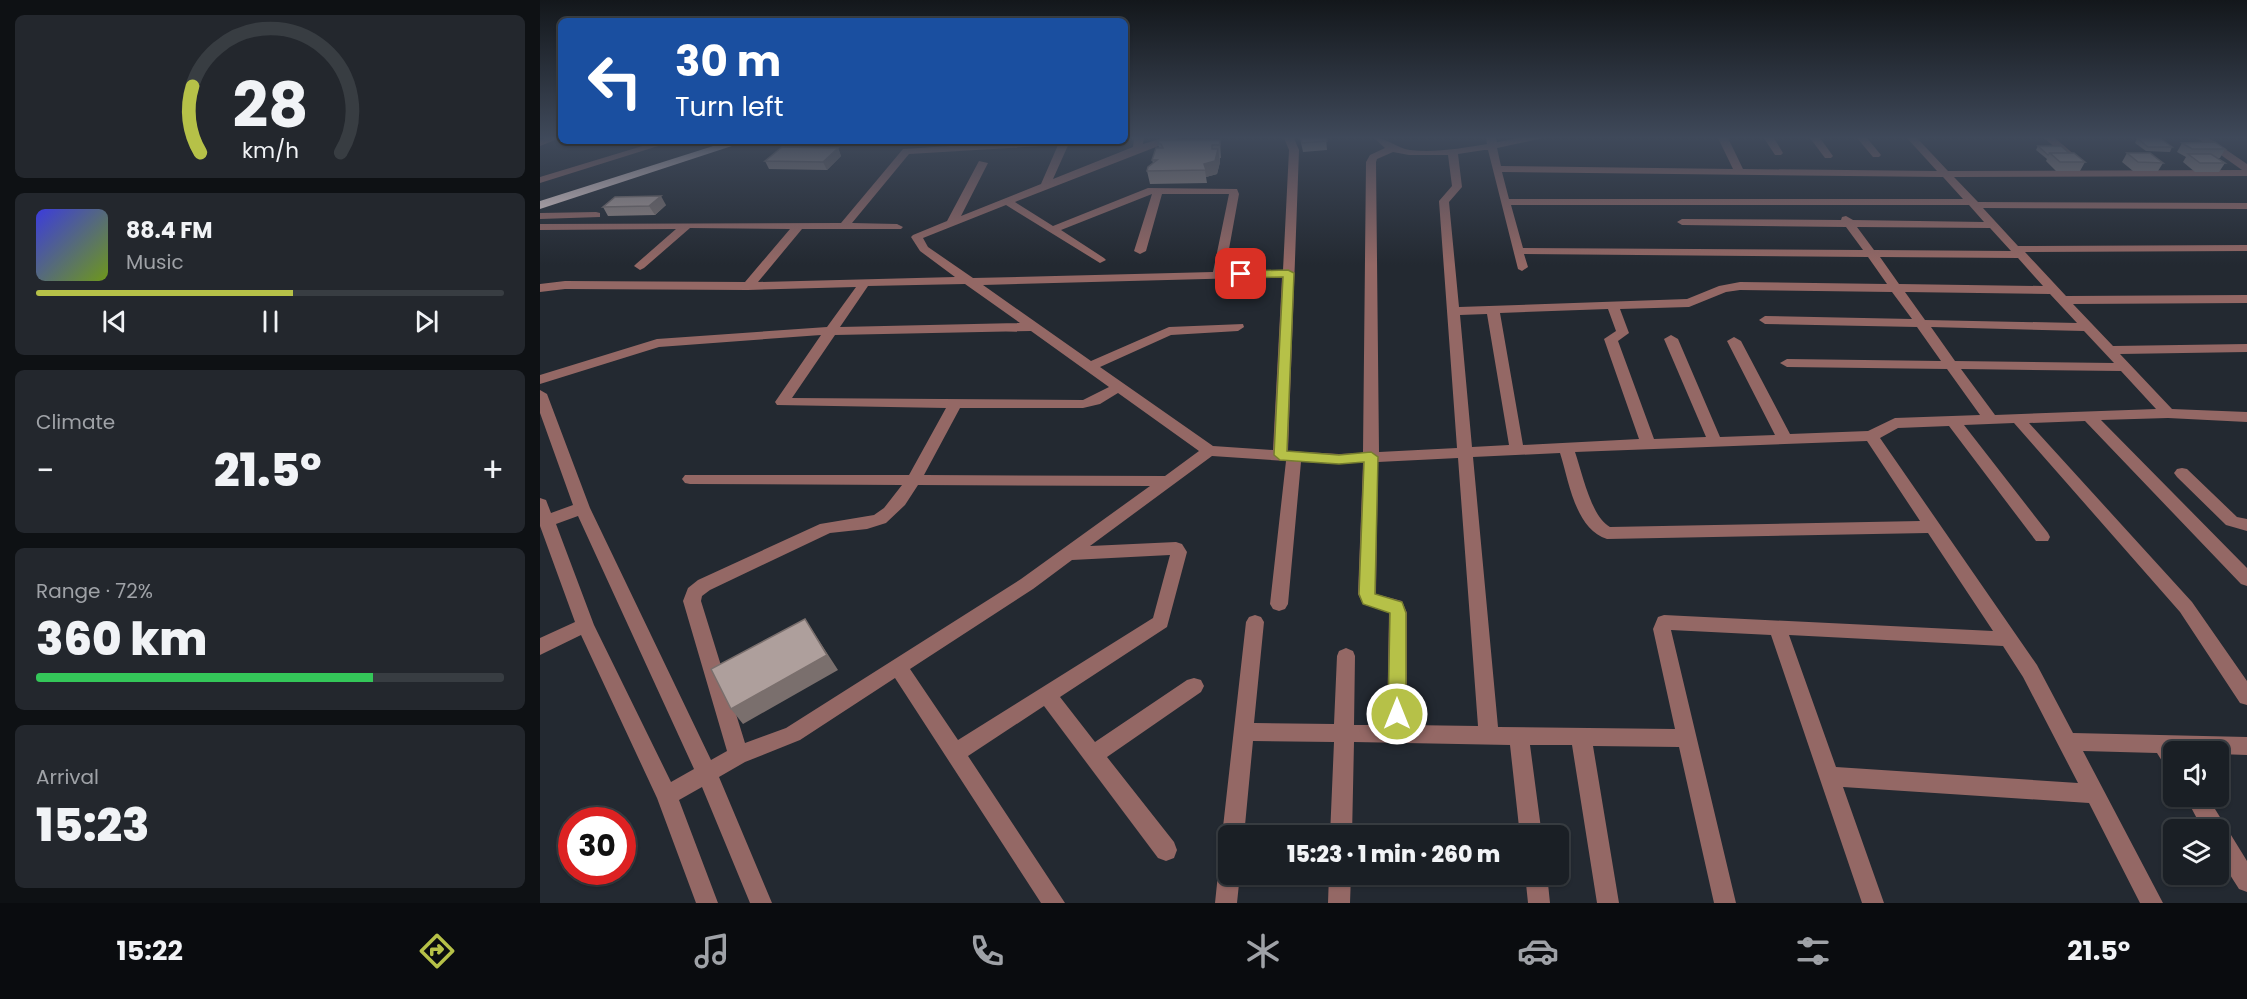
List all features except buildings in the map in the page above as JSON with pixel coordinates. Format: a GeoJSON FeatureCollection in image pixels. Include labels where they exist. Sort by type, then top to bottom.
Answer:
{"type":"FeatureCollection","features":[{"type":"Feature","properties":{"kind":"highway"},"geometry":{"type":"LineString","coordinates":[[540,195],[588,180]]}},
{"type":"Feature","properties":{"kind":"highway"},"geometry":{"type":"LineString","coordinates":[[540,205],[618,180]]}},
{"type":"Feature","properties":{"kind":"street"},"geometry":{"type":"LineString","coordinates":[[844,226],[882,180]]}},
{"type":"Feature","properties":{"kind":"street"},"geometry":{"type":"LineString","coordinates":[[952,222],[974,180]]}},
{"type":"Feature","properties":{"kind":"street"},"geometry":{"type":"LineString","coordinates":[[1045,186],[1048,180]]}},
{"type":"Feature","properties":{"kind":"street"},"geometry":{"type":"LineString","coordinates":[[1058,180],[917,237],[924,249],[1209,451],[1339,459],[1871,436],[1895,423],[2168,413],[2247,417]]}},
{"type":"Feature","properties":{"kind":"street"},"geometry":{"type":"LineString","coordinates":[[1280,604],[1287,456],[1288,273],[1293,180]]}},
{"type":"Feature","properties":{"kind":"street"},"geometry":{"type":"LineString","coordinates":[[1371,180],[1371,457],[1367,594],[1374,602],[1396,606],[1398,613],[1397,734]]}},
{"type":"Feature","properties":{"kind":"street"},"geometry":{"type":"LineString","coordinates":[[1456,180],[1457,187],[1444,201],[1489,735]]}},
{"type":"Feature","properties":{"kind":"street"},"geometry":{"type":"LineString","coordinates":[[1499,180],[1522,267]]}},
{"type":"Feature","properties":{"kind":"street"},"geometry":{"type":"LineString","coordinates":[[1951,180],[2168,413]]}},
{"type":"Feature","properties":{"kind":"street"},"geometry":{"type":"LineString","coordinates":[[1140,251],[1158,190]]}},
{"type":"Feature","properties":{"kind":"street"},"geometry":{"type":"LineString","coordinates":[[1055,230],[1144,192],[1229,190],[1234,194],[1218,275]]}},
{"type":"Feature","properties":{"kind":"street"},"geometry":{"type":"LineString","coordinates":[[1007,201],[1100,260]]}},
{"type":"Feature","properties":{"kind":"street"},"geometry":{"type":"LineString","coordinates":[[1506,202],[2247,206]]}},
{"type":"Feature","properties":{"kind":"street"},"geometry":{"type":"LineString","coordinates":[[1834,202],[1991,420]]}},
{"type":"Feature","properties":{"kind":"street"},"geometry":{"type":"LineString","coordinates":[[540,216],[596,215]]}},
{"type":"Feature","properties":{"kind":"street"},"geometry":{"type":"LineString","coordinates":[[1682,222],[1993,225]]}},
{"type":"Feature","properties":{"kind":"street"},"geometry":{"type":"LineString","coordinates":[[540,227],[687,225],[897,227]]}},
{"type":"Feature","properties":{"kind":"street"},"geometry":{"type":"LineString","coordinates":[[640,266],[687,225]]}},
{"type":"Feature","properties":{"kind":"street"},"geometry":{"type":"LineString","coordinates":[[748,286],[799,226]]}},
{"type":"Feature","properties":{"kind":"street"},"geometry":{"type":"LineString","coordinates":[[1518,251],[1871,254],[2247,248]]}},
{"type":"Feature","properties":{"kind":"street"},"geometry":{"type":"LineString","coordinates":[[540,288],[566,285],[748,286],[1288,273]]}},
{"type":"Feature","properties":{"kind":"street"},"geometry":{"type":"LineString","coordinates":[[865,282],[782,402],[1083,404],[1095,401],[1119,387]]}},
{"type":"Feature","properties":{"kind":"street"},"geometry":{"type":"LineString","coordinates":[[1453,311],[1689,303],[1723,289],[1740,286],[1894,287],[2057,295],[2247,299]]}},
{"type":"Feature","properties":{"kind":"street"},"geometry":{"type":"LineString","coordinates":[[1613,306],[1623,333],[1611,339],[1648,444]]}},
{"type":"Feature","properties":{"kind":"street"},"geometry":{"type":"LineString","coordinates":[[1493,310],[1517,450]]}},
{"type":"Feature","properties":{"kind":"street"},"geometry":{"type":"LineString","coordinates":[[1765,320],[2087,327]]}},
{"type":"Feature","properties":{"kind":"street"},"geometry":{"type":"LineString","coordinates":[[540,380],[657,344],[831,331],[1033,327]]}},
{"type":"Feature","properties":{"kind":"street"},"geometry":{"type":"LineString","coordinates":[[1090,367],[1169,330],[1238,327]]}},
{"type":"Feature","properties":{"kind":"street"},"geometry":{"type":"LineString","coordinates":[[1671,339],[1715,442]]}},
{"type":"Feature","properties":{"kind":"street"},"geometry":{"type":"LineString","coordinates":[[1734,341],[1785,439]]}},
{"type":"Feature","properties":{"kind":"street"},"geometry":{"type":"LineString","coordinates":[[2109,350],[2247,348]]}},
{"type":"Feature","properties":{"kind":"street"},"geometry":{"type":"LineString","coordinates":[[1786,363],[1950,363],[2125,367]]}},
{"type":"Feature","properties":{"kind":"street"},"geometry":{"type":"LineString","coordinates":[[540,394],[582,508],[707,774],[761,903]]}},
{"type":"Feature","properties":{"kind":"street"},"geometry":{"type":"LineString","coordinates":[[738,755],[692,600],[694,593],[704,585],[826,528],[882,518],[890,513],[913,480],[955,404]]}},
{"type":"Feature","properties":{"kind":"street"},"geometry":{"type":"LineString","coordinates":[[2090,416],[2247,579]]}},
{"type":"Feature","properties":{"kind":"street"},"geometry":{"type":"LineString","coordinates":[[2018,419],[2186,607],[2247,697]]}},
{"type":"Feature","properties":{"kind":"street"},"geometry":{"type":"LineString","coordinates":[[1953,421],[2042,537]]}},
{"type":"Feature","properties":{"kind":"street"},"geometry":{"type":"LineString","coordinates":[[1871,436],[2030,671],[2152,903]]}},
{"type":"Feature","properties":{"kind":"street"},"geometry":{"type":"LineString","coordinates":[[1566,448],[1588,514],[1598,528],[1607,533],[1933,527]]}},
{"type":"Feature","properties":{"kind":"street"},"geometry":{"type":"LineString","coordinates":[[667,796],[738,755],[793,734],[1027,584],[1209,451]]}},
{"type":"Feature","properties":{"kind":"street"},"geometry":{"type":"LineString","coordinates":[[2182,473],[2232,521],[2247,525]]}},
{"type":"Feature","properties":{"kind":"street"},"geometry":{"type":"LineString","coordinates":[[690,479],[1170,481]]}},
{"type":"Feature","properties":{"kind":"street"},"geometry":{"type":"LineString","coordinates":[[582,508],[543,513],[585,625],[667,796],[707,903]]}},
{"type":"Feature","properties":{"kind":"street"},"geometry":{"type":"LineString","coordinates":[[955,753],[1161,622],[1179,552],[1176,548],[1068,554]]}},
{"type":"Feature","properties":{"kind":"street"},"geometry":{"type":"LineString","coordinates":[[1234,825],[1255,622]]}},
{"type":"Feature","properties":{"kind":"street"},"geometry":{"type":"LineString","coordinates":[[1725,903],[1662,628],[1664,622],[2008,639]]}},
{"type":"Feature","properties":{"kind":"street"},"geometry":{"type":"LineString","coordinates":[[540,647],[585,625]]}},
{"type":"Feature","properties":{"kind":"street"},"geometry":{"type":"LineString","coordinates":[[1777,627],[1873,903]]}},
{"type":"Feature","properties":{"kind":"street"},"geometry":{"type":"LineString","coordinates":[[1342,825],[1346,734],[1346,656]]}},
{"type":"Feature","properties":{"kind":"street"},"geometry":{"type":"LineString","coordinates":[[898,667],[1054,903]]}},
{"type":"Feature","properties":{"kind":"street"},"geometry":{"type":"LineString","coordinates":[[1093,755],[1194,686]]}},
{"type":"Feature","properties":{"kind":"street"},"geometry":{"type":"LineString","coordinates":[[1047,695],[1166,850]]}},
{"type":"Feature","properties":{"kind":"street"},"geometry":{"type":"LineString","coordinates":[[1244,732],[1687,738]]}},
{"type":"Feature","properties":{"kind":"street"},"geometry":{"type":"LineString","coordinates":[[1519,735],[1530,825]]}},
{"type":"Feature","properties":{"kind":"street"},"geometry":{"type":"LineString","coordinates":[[1581,736],[1608,903]]}},
{"type":"Feature","properties":{"kind":"street"},"geometry":{"type":"LineString","coordinates":[[2067,742],[2163,752]]}},
{"type":"Feature","properties":{"kind":"street"},"geometry":{"type":"LineString","coordinates":[[2229,748],[2247,746]]}},
{"type":"Feature","properties":{"kind":"street"},"geometry":{"type":"LineString","coordinates":[[1828,776],[2095,794]]}},
{"type":"Feature","properties":{"kind":"street"},"geometry":{"type":"LineString","coordinates":[[2229,852],[2247,881]]}},
{"type":"Feature","properties":{"kind":"street"},"geometry":{"type":"LineString","coordinates":[[1226,903],[1228,885]]}},
{"type":"Feature","properties":{"kind":"street"},"geometry":{"type":"LineString","coordinates":[[1339,903],[1340,885]]}},
{"type":"Feature","properties":{"kind":"street"},"geometry":{"type":"LineString","coordinates":[[1537,885],[1539,903]]}},
{"type":"Feature","properties":{"kind":"route"},"geometry":{"type":"LineString","coordinates":[[1241,274],[1288,273],[1280,455],[1339,459],[1371,457],[1367,594],[1374,602],[1396,606],[1398,613],[1397,714]]}}]}
